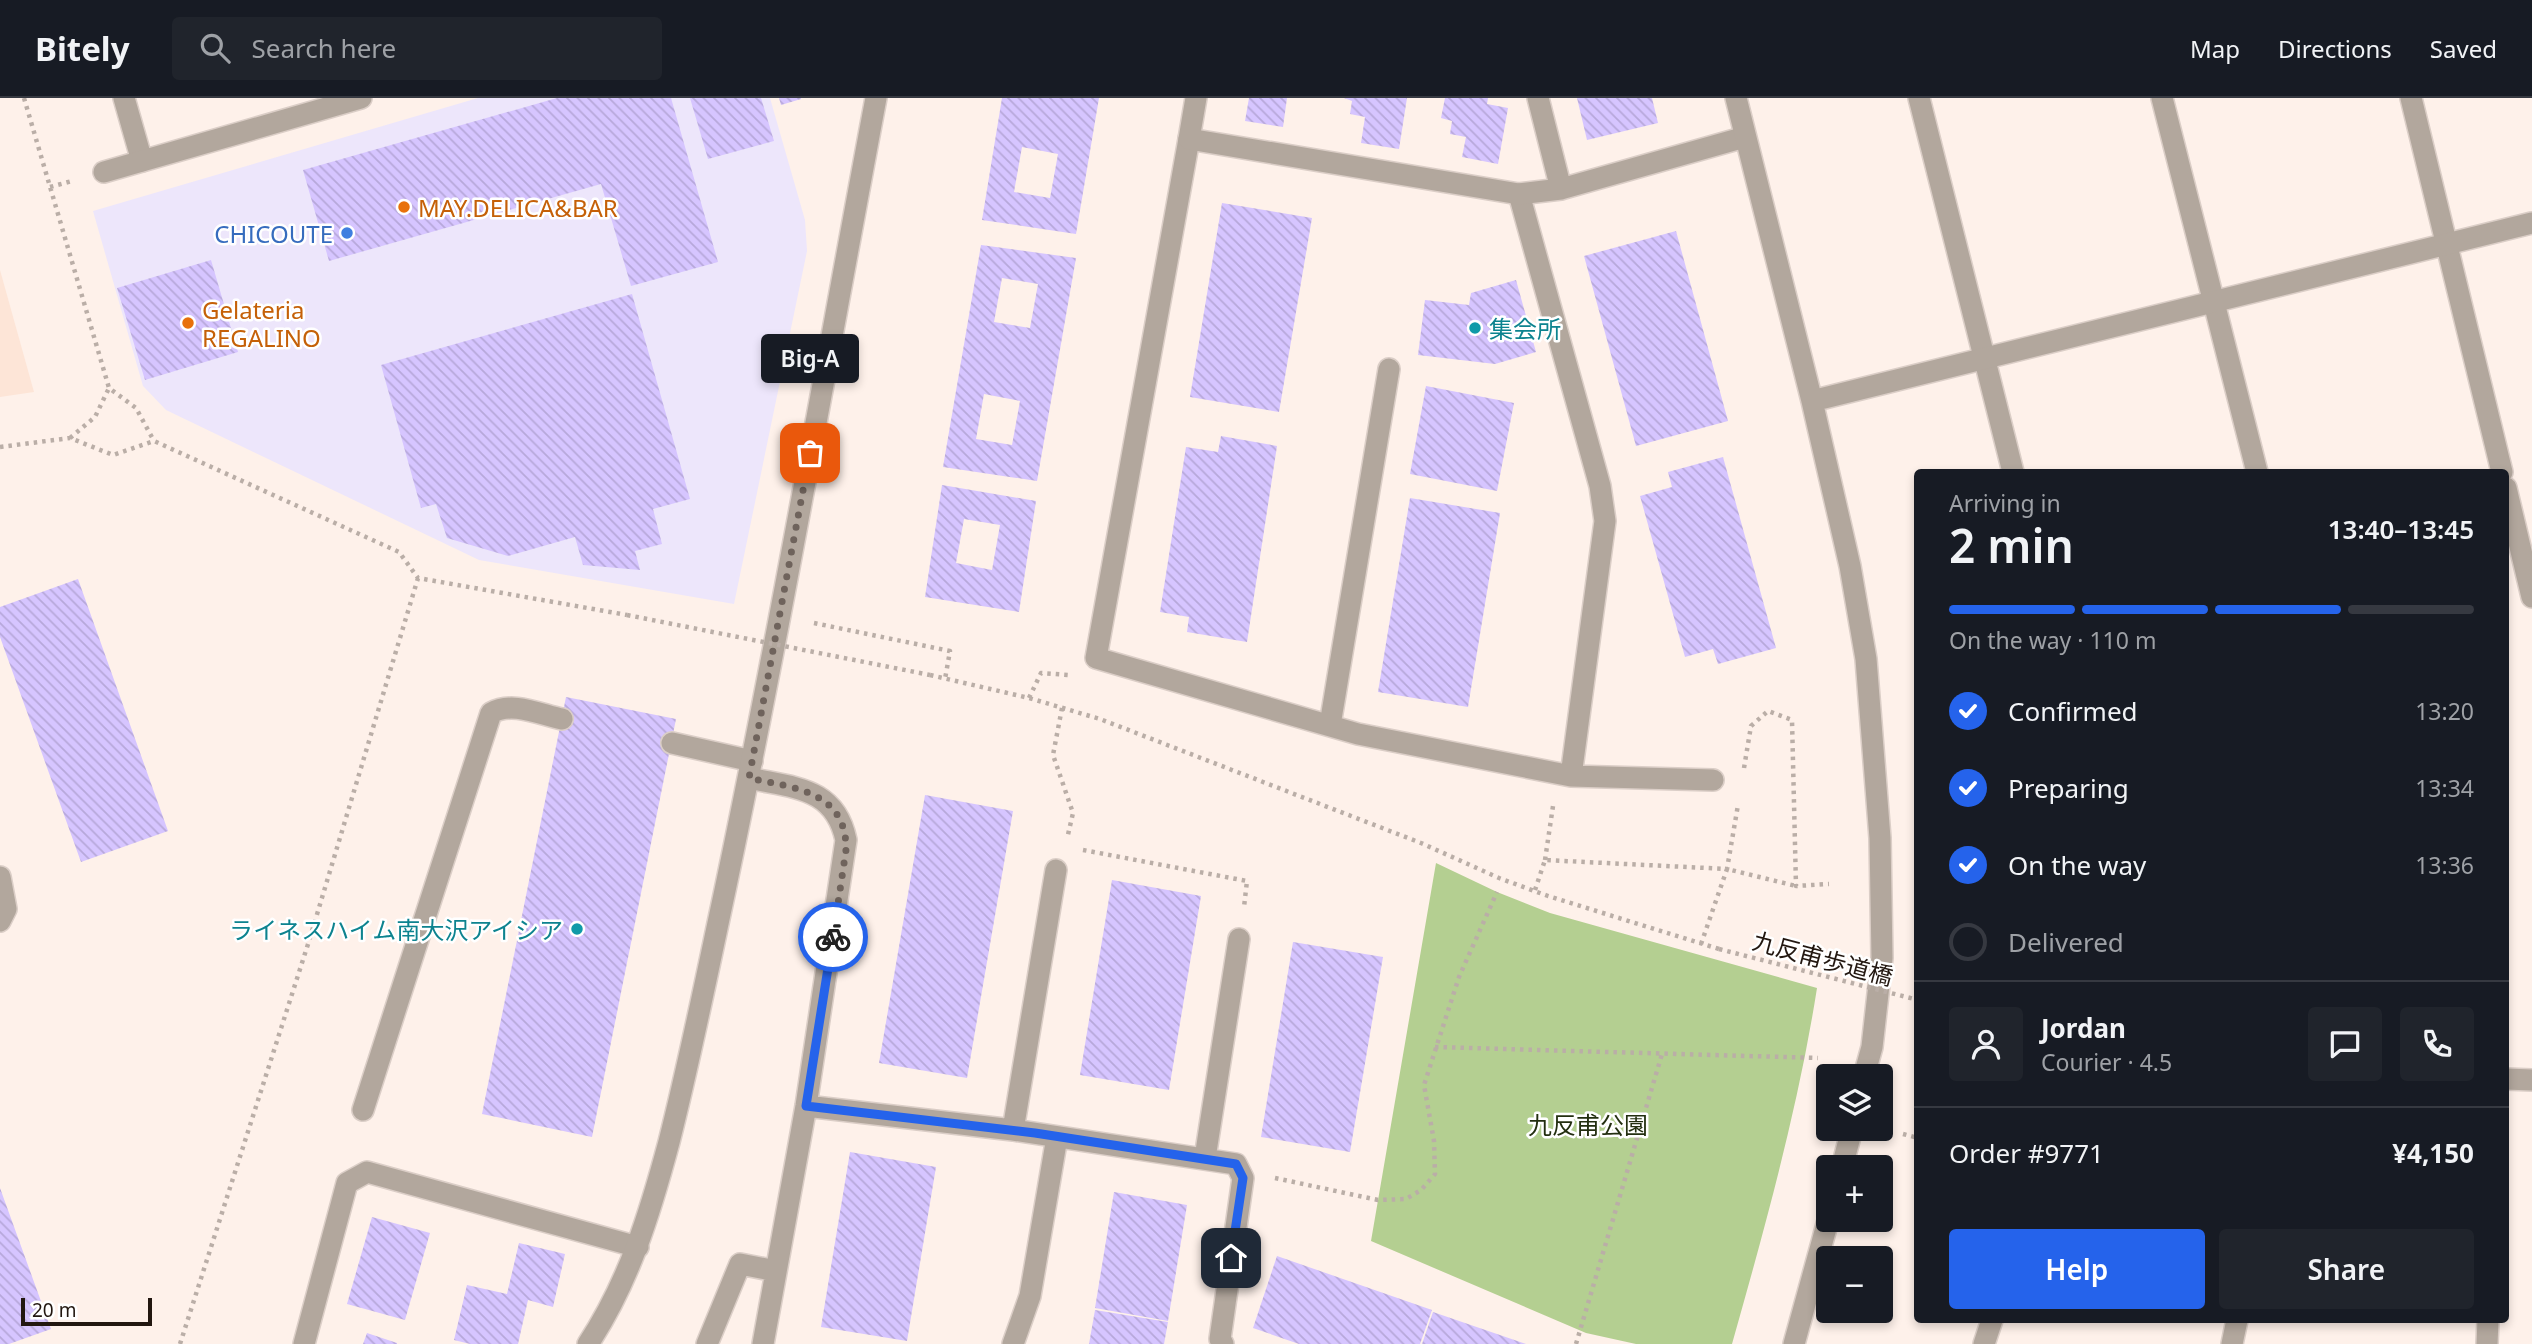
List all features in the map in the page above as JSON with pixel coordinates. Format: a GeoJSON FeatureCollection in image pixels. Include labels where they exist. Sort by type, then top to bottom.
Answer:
{"type":"FeatureCollection","features":[{"type":"Feature","properties":{"kind":"street"},"geometry":{"type":"LineString","coordinates":[[124,98],[142,161]]}},
{"type":"Feature","properties":{"kind":"street"},"geometry":{"type":"LineString","coordinates":[[104,172],[361,98]]}},
{"type":"Feature","properties":{"kind":"street"},"geometry":{"type":"LineString","coordinates":[[588,1344],[619,1292],[638,1247],[681,1095],[751,770],[876,98]]}},
{"type":"Feature","properties":{"kind":"street"},"geometry":{"type":"LineString","coordinates":[[1196,98],[1096,658],[1358,734],[1564,776],[1713,780]]}},
{"type":"Feature","properties":{"kind":"street"},"geometry":{"type":"LineString","coordinates":[[1538,98],[1561,188]]}},
{"type":"Feature","properties":{"kind":"street"},"geometry":{"type":"LineString","coordinates":[[1735,98],[1812,401],[1850,565],[1866,659],[1878,810],[1882,958],[1867,1064]]}},
{"type":"Feature","properties":{"kind":"street"},"geometry":{"type":"LineString","coordinates":[[1919,98],[2012,469]]}},
{"type":"Feature","properties":{"kind":"street"},"geometry":{"type":"LineString","coordinates":[[2162,98],[2256,469]]}},
{"type":"Feature","properties":{"kind":"street"},"geometry":{"type":"LineString","coordinates":[[2411,98],[2501,469]]}},
{"type":"Feature","properties":{"kind":"street"},"geometry":{"type":"LineString","coordinates":[[1189,139],[1520,194],[1561,188],[1745,137]]}},
{"type":"Feature","properties":{"kind":"street"},"geometry":{"type":"LineString","coordinates":[[1520,194],[1600,486],[1605,522],[1564,776]]}},
{"type":"Feature","properties":{"kind":"street"},"geometry":{"type":"LineString","coordinates":[[1812,401],[2532,223]]}},
{"type":"Feature","properties":{"kind":"street"},"geometry":{"type":"LineString","coordinates":[[1330,725],[1389,369]]}},
{"type":"Feature","properties":{"kind":"street"},"geometry":{"type":"LineString","coordinates":[[2509,501],[2532,597]]}},
{"type":"Feature","properties":{"kind":"street"},"geometry":{"type":"LineString","coordinates":[[363,1110],[491,713],[499,708],[513,707],[562,719]]}},
{"type":"Feature","properties":{"kind":"street"},"geometry":{"type":"LineString","coordinates":[[672,743],[751,770],[826,800],[839,816],[846,840],[806,1106],[763,1344]]}},
{"type":"Feature","properties":{"kind":"street"},"geometry":{"type":"LineString","coordinates":[[1013,1130],[1056,870]]}},
{"type":"Feature","properties":{"kind":"street"},"geometry":{"type":"LineString","coordinates":[[0,877],[6,909],[0,921]]}},
{"type":"Feature","properties":{"kind":"street"},"geometry":{"type":"LineString","coordinates":[[1205,1158],[1239,939]]}},
{"type":"Feature","properties":{"kind":"street"},"geometry":{"type":"LineString","coordinates":[[2509,1079],[2532,1080]]}},
{"type":"Feature","properties":{"kind":"street"},"geometry":{"type":"LineString","coordinates":[[806,1106],[1013,1130],[1236,1164],[1243,1178],[1220,1339],[1223,1344]]}},
{"type":"Feature","properties":{"kind":"street"},"geometry":{"type":"LineString","coordinates":[[1013,1344],[1030,1296],[1057,1137]]}},
{"type":"Feature","properties":{"kind":"street"},"geometry":{"type":"LineString","coordinates":[[304,1344],[347,1183],[367,1172],[638,1247]]}},
{"type":"Feature","properties":{"kind":"street"},"geometry":{"type":"LineString","coordinates":[[1794,1344],[1825,1232]]}},
{"type":"Feature","properties":{"kind":"street"},"geometry":{"type":"LineString","coordinates":[[707,1344],[740,1264],[776,1271]]}},
{"type":"Feature","properties":{"kind":"street"},"geometry":{"type":"LineString","coordinates":[[1984,1344],[1991,1323]]}},
{"type":"Feature","properties":{"kind":"street"},"geometry":{"type":"LineString","coordinates":[[2232,1344],[2236,1323]]}},
{"type":"Feature","properties":{"kind":"street"},"geometry":{"type":"LineString","coordinates":[[2487,1344],[2488,1323]]}},
{"type":"Feature","properties":{"kind":"path"},"geometry":{"type":"LineString","coordinates":[[24,98],[109,388],[136,408],[154,441],[399,552],[418,578],[313,928],[180,1344]]}},
{"type":"Feature","properties":{"kind":"path"},"geometry":{"type":"LineString","coordinates":[[70,438],[95,417],[109,388]]}},
{"type":"Feature","properties":{"kind":"path"},"geometry":{"type":"LineString","coordinates":[[0,447],[70,438],[113,456],[154,441]]}},
{"type":"Feature","properties":{"kind":"path","name":"九反甫歩道橋"},"geometry":{"type":"LineString","coordinates":[[418,578],[626,615],[1029,698],[1100,719],[1535,890],[1701,944],[1914,999]]}},
{"type":"Feature","properties":{"kind":"path"},"geometry":{"type":"LineString","coordinates":[[814,623],[950,651],[945,679]]}},
{"type":"Feature","properties":{"kind":"path"},"geometry":{"type":"LineString","coordinates":[[1029,698],[1041,673],[1086,676],[1096,658]]}},
{"type":"Feature","properties":{"kind":"path"},"geometry":{"type":"LineString","coordinates":[[1056,870],[1066,847],[1073,813],[1053,755],[1062,708]]}},
{"type":"Feature","properties":{"kind":"path"},"geometry":{"type":"LineString","coordinates":[[1743,774],[1751,726],[1768,711],[1791,720],[1797,886]]}},
{"type":"Feature","properties":{"kind":"path"},"geometry":{"type":"LineString","coordinates":[[1535,890],[1545,860],[1564,776]]}},
{"type":"Feature","properties":{"kind":"path"},"geometry":{"type":"LineString","coordinates":[[1701,944],[1727,869],[1739,799]]}},
{"type":"Feature","properties":{"kind":"path"},"geometry":{"type":"LineString","coordinates":[[1066,847],[1247,881],[1239,939]]}},
{"type":"Feature","properties":{"kind":"path"},"geometry":{"type":"LineString","coordinates":[[1545,860],[1727,869],[1797,886],[1829,884]]}},
{"type":"Feature","properties":{"kind":"path"},"geometry":{"type":"LineString","coordinates":[[1240,1171],[1378,1200],[1406,1199],[1421,1190],[1435,1174],[1434,1141],[1424,1084],[1459,977],[1497,892]]}},
{"type":"Feature","properties":{"kind":"path"},"geometry":{"type":"LineString","coordinates":[[1435,1047],[1818,1058]]}},
{"type":"Feature","properties":{"kind":"path"},"geometry":{"type":"LineString","coordinates":[[1576,1344],[1662,1054]]}},
{"type":"Feature","properties":{"kind":"path"},"geometry":{"type":"LineString","coordinates":[[1903,1134],[1914,1137]]}},
{"type":"Feature","properties":{"kind":"shaded area"},"geometry":{"type":"Polygon","coordinates":[[[478,98],[770,98],[805,220],[807,251],[734,604],[479,560],[166,410],[143,386],[93,211],[478,98]]]}},
{"type":"Feature","properties":{"kind":"shaded area"},"geometry":{"type":"Polygon","coordinates":[[[0,270],[34,392],[0,397],[0,270]]]}},
{"type":"Feature","properties":{"kind":"green space","name":"九反甫公園"},"geometry":{"type":"Polygon","coordinates":[[[1436,863],[1550,913],[1817,988],[1790,1123],[1732,1344],[1636,1344],[1586,1333],[1371,1241],[1436,863]]]}},
{"type":"Feature","properties":{"kind":"building"},"geometry":{"type":"Polygon","coordinates":[[[557,98],[671,98],[718,262],[631,286],[601,184],[329,261],[303,170],[557,98]]]}},
{"type":"Feature","properties":{"kind":"building"},"geometry":{"type":"Polygon","coordinates":[[[690,98],[761,98],[774,141],[708,159],[690,98]]]}},
{"type":"Feature","properties":{"kind":"building"},"geometry":{"type":"Polygon","coordinates":[[[779,98],[801,98],[801,99],[781,105],[779,98]]]}},
{"type":"Feature","properties":{"kind":"building"},"geometry":{"type":"Polygon","coordinates":[[[1002,98],[1099,98],[1076,234],[982,220],[1002,98]],[[1022,147],[1014,192],[1050,198],[1058,154],[1022,147]]]}},
{"type":"Feature","properties":{"kind":"building"},"geometry":{"type":"Polygon","coordinates":[[[1249,98],[1287,98],[1283,127],[1245,121],[1249,98]]]}},
{"type":"Feature","properties":{"kind":"building"},"geometry":{"type":"Polygon","coordinates":[[[1344,98],[1407,98],[1399,149],[1361,143],[1365,117],[1350,114],[1352,101],[1344,98]]]}},
{"type":"Feature","properties":{"kind":"building"},"geometry":{"type":"Polygon","coordinates":[[[1445,98],[1488,98],[1487,104],[1508,108],[1498,164],[1462,157],[1466,137],[1450,134],[1452,121],[1441,118],[1445,98]]]}},
{"type":"Feature","properties":{"kind":"building"},"geometry":{"type":"Polygon","coordinates":[[[1577,98],[1652,98],[1658,123],[1587,140],[1577,98]]]}},
{"type":"Feature","properties":{"kind":"building"},"geometry":{"type":"Polygon","coordinates":[[[1222,203],[1312,218],[1279,412],[1190,397],[1222,203]]]}},
{"type":"Feature","properties":{"kind":"building"},"geometry":{"type":"Polygon","coordinates":[[[1676,231],[1728,421],[1636,446],[1584,256],[1676,231]]]}},
{"type":"Feature","properties":{"kind":"building"},"geometry":{"type":"Polygon","coordinates":[[[981,245],[1076,258],[1037,481],[943,467],[981,245]],[[1002,278],[994,322],[1030,328],[1038,284],[1002,278]],[[984,394],[976,439],[1012,445],[1020,401],[984,394]]]}},
{"type":"Feature","properties":{"kind":"building"},"geometry":{"type":"Polygon","coordinates":[[[211,260],[238,352],[145,380],[117,288],[211,260]]]}},
{"type":"Feature","properties":{"kind":"building","name":"集会所"},"geometry":{"type":"Polygon","coordinates":[[[1516,280],[1536,352],[1495,364],[1418,355],[1425,300],[1469,305],[1471,293],[1516,280]]]}},
{"type":"Feature","properties":{"kind":"building"},"geometry":{"type":"Polygon","coordinates":[[[632,294],[690,499],[653,509],[662,544],[635,551],[640,570],[583,565],[575,537],[508,556],[447,538],[436,504],[421,508],[381,365],[632,294]]]}},
{"type":"Feature","properties":{"kind":"building"},"geometry":{"type":"Polygon","coordinates":[[[1426,386],[1514,403],[1497,491],[1410,474],[1426,386]]]}},
{"type":"Feature","properties":{"kind":"building"},"geometry":{"type":"Polygon","coordinates":[[[1221,436],[1277,446],[1247,642],[1187,632],[1189,617],[1160,612],[1186,447],[1218,452],[1221,436]]]}},
{"type":"Feature","properties":{"kind":"building"},"geometry":{"type":"Polygon","coordinates":[[[1723,457],[1776,648],[1718,664],[1713,649],[1685,657],[1640,496],[1672,487],[1668,472],[1723,457]]]}},
{"type":"Feature","properties":{"kind":"building"},"geometry":{"type":"Polygon","coordinates":[[[942,485],[1036,501],[1019,612],[925,597],[942,485]],[[964,519],[956,563],[992,570],[1000,525],[964,519]]]}},
{"type":"Feature","properties":{"kind":"building"},"geometry":{"type":"Polygon","coordinates":[[[1410,498],[1500,513],[1468,707],[1378,692],[1410,498]]]}},
{"type":"Feature","properties":{"kind":"building"},"geometry":{"type":"Polygon","coordinates":[[[78,579],[168,831],[81,862],[0,637],[0,607],[78,579]]]}},
{"type":"Feature","properties":{"kind":"building","name":"ライネスハイム南大沢アイシア"},"geometry":{"type":"Polygon","coordinates":[[[566,697],[676,719],[592,1137],[482,1114],[566,697]]]}},
{"type":"Feature","properties":{"kind":"building"},"geometry":{"type":"Polygon","coordinates":[[[925,795],[1013,811],[967,1078],[879,1063],[925,795]]]}},
{"type":"Feature","properties":{"kind":"building"},"geometry":{"type":"Polygon","coordinates":[[[1112,880],[1201,896],[1169,1090],[1080,1075],[1112,880]]]}},
{"type":"Feature","properties":{"kind":"building"},"geometry":{"type":"Polygon","coordinates":[[[1293,942],[1383,957],[1350,1152],[1261,1137],[1293,942]]]}},
{"type":"Feature","properties":{"kind":"building"},"geometry":{"type":"Polygon","coordinates":[[[850,1152],[936,1167],[907,1341],[821,1327],[850,1152]]]}},
{"type":"Feature","properties":{"kind":"building"},"geometry":{"type":"Polygon","coordinates":[[[0,1188],[51,1329],[9,1344],[0,1344],[0,1188]]]}},
{"type":"Feature","properties":{"kind":"building"},"geometry":{"type":"Polygon","coordinates":[[[1114,1192],[1187,1205],[1168,1321],[1095,1308],[1114,1192]]]}},
{"type":"Feature","properties":{"kind":"building"},"geometry":{"type":"Polygon","coordinates":[[[372,1217],[430,1233],[405,1320],[347,1304],[372,1217]]]}},
{"type":"Feature","properties":{"kind":"building"},"geometry":{"type":"Polygon","coordinates":[[[519,1243],[565,1254],[553,1307],[528,1300],[518,1344],[470,1344],[454,1340],[467,1285],[507,1294],[519,1243]]]}},
{"type":"Feature","properties":{"kind":"building"},"geometry":{"type":"Polygon","coordinates":[[[1277,1256],[1432,1310],[1420,1344],[1299,1344],[1253,1328],[1277,1256]]]}},
{"type":"Feature","properties":{"kind":"building"},"geometry":{"type":"Polygon","coordinates":[[[1095,1310],[1168,1322],[1164,1344],[1089,1344],[1095,1310]]]}},
{"type":"Feature","properties":{"kind":"building"},"geometry":{"type":"Polygon","coordinates":[[[1433,1312],[1526,1344],[1422,1344],[1433,1312]]]}},
{"type":"Feature","properties":{"kind":"building"},"geometry":{"type":"Polygon","coordinates":[[[367,1333],[397,1343],[397,1344],[363,1344],[367,1333]]]}},
{"type":"Feature","properties":{"kind":"way so far"},"geometry":{"type":"LineString","coordinates":[[810,453],[749,778],[811,793],[826,800],[839,816],[844,828],[846,850],[833,937]]}},
{"type":"Feature","properties":{"kind":"place","name":"MAY.DELICA&BAR"},"geometry":{"type":"Point","coordinates":[404,207]}},
{"type":"Feature","properties":{"kind":"place","name":"CHICOUTE"},"geometry":{"type":"Point","coordinates":[347,233]}},
{"type":"Feature","properties":{"kind":"place","name":"Gelateria REGALINO"},"geometry":{"type":"Point","coordinates":[188,323]}},
{"type":"Feature","properties":{"kind":"place","name":"集会所"},"geometry":{"type":"Point","coordinates":[1475,328]}},
{"type":"Feature","properties":{"kind":"place","name":"Big-A"},"geometry":{"type":"Point","coordinates":[810,453]}},
{"type":"Feature","properties":{"kind":"place","name":"ライネスハイム南大沢アイシア"},"geometry":{"type":"Point","coordinates":[577,929]}},
{"type":"Feature","properties":{"kind":"route"},"geometry":{"type":"LineString","coordinates":[[833,937],[806,1106],[1035,1133],[1236,1164],[1243,1178],[1231,1258]]}}]}
